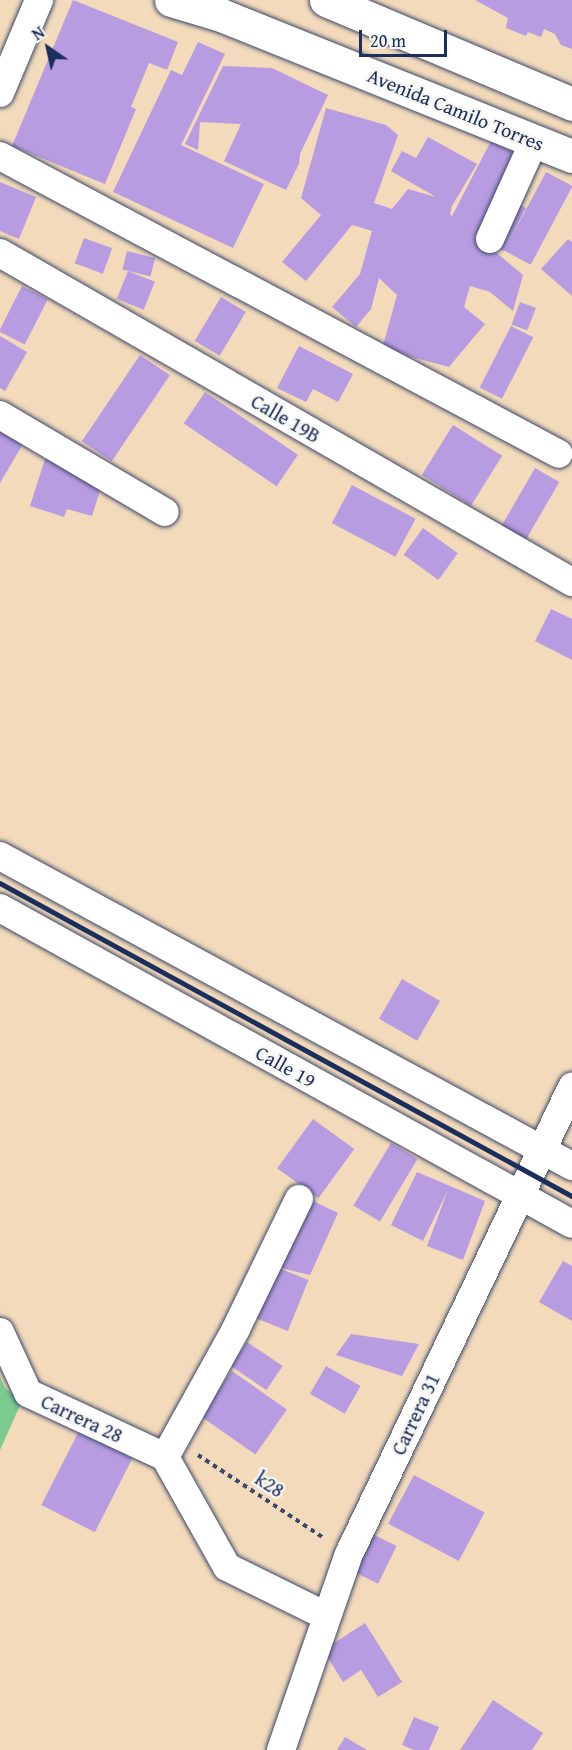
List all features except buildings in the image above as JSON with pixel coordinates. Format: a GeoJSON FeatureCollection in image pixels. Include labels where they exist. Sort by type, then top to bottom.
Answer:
{"type":"FeatureCollection","features":[{"type":"Feature","properties":{"kind":"main road","name":"Avenida Camilo Torres"},"geometry":{"type":"LineString","coordinates":[[171,0],[221,15],[572,156]]}},
{"type":"Feature","properties":{"kind":"main road"},"geometry":{"type":"LineString","coordinates":[[326,0],[572,104]]}},
{"type":"Feature","properties":{"kind":"street"},"geometry":{"type":"LineString","coordinates":[[0,93],[39,0]]}},
{"type":"Feature","properties":{"kind":"street"},"geometry":{"type":"LineString","coordinates":[[490,239],[534,141]]}},
{"type":"Feature","properties":{"kind":"street"},"geometry":{"type":"LineString","coordinates":[[0,156],[559,454]]}},
{"type":"Feature","properties":{"kind":"street","name":"Calle 19B"},"geometry":{"type":"LineString","coordinates":[[0,253],[572,582]]}},
{"type":"Feature","properties":{"kind":"street"},"geometry":{"type":"LineString","coordinates":[[0,416],[165,512]]}},
{"type":"Feature","properties":{"kind":"street"},"geometry":{"type":"LineString","coordinates":[[0,856],[572,1166]]}},
{"type":"Feature","properties":{"kind":"street","name":"Calle 19"},"geometry":{"type":"LineString","coordinates":[[0,908],[572,1224]]}},
{"type":"Feature","properties":{"kind":"street","name":"Carrera 31"},"geometry":{"type":"LineString","coordinates":[[280,1750],[349,1554],[518,1195],[572,1087]]}},
{"type":"Feature","properties":{"kind":"street"},"geometry":{"type":"LineString","coordinates":[[299,1199],[236,1329],[170,1448],[227,1567],[326,1617]]}},
{"type":"Feature","properties":{"kind":"street","name":"Carrera 28"},"geometry":{"type":"LineString","coordinates":[[0,1332],[28,1393],[170,1448]]}},
{"type":"Feature","properties":{"kind":"path","name":"k28"},"geometry":{"type":"LineString","coordinates":[[170,1448],[349,1554]]}},
{"type":"Feature","properties":{"kind":"green space"},"geometry":{"type":"Polygon","coordinates":[[[0,1377],[5,1388],[22,1401],[0,1450],[0,1377]]]}},
{"type":"Feature","properties":{"kind":"railway"},"geometry":{"type":"LineString","coordinates":[[0,883],[572,1196]]}}]}
